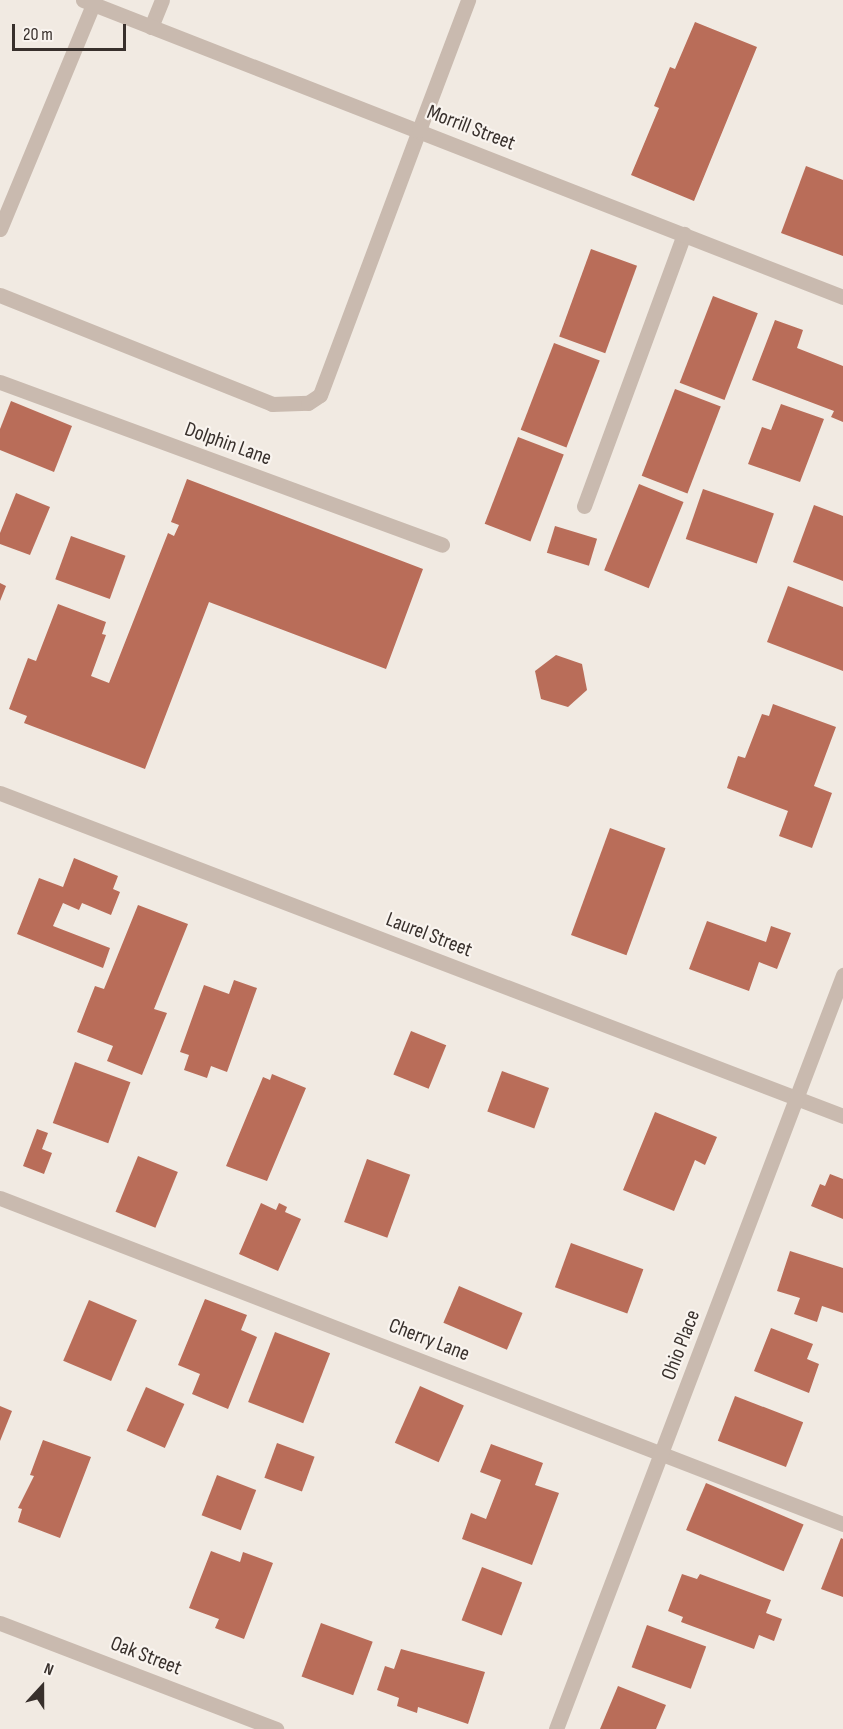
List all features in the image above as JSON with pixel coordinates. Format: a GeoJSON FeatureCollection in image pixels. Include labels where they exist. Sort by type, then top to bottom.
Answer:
{"type":"FeatureCollection","features":[{"type":"Feature","properties":{"kind":"street"},"geometry":{"type":"LineString","coordinates":[[151,27],[162,0]]}},
{"type":"Feature","properties":{"kind":"street"},"geometry":{"type":"LineString","coordinates":[[0,295],[272,404],[308,403],[320,395],[468,0]]}},
{"type":"Feature","properties":{"kind":"street"},"geometry":{"type":"LineString","coordinates":[[0,229],[88,2]]}},
{"type":"Feature","properties":{"kind":"street","name":"Morrill Street"},"geometry":{"type":"LineString","coordinates":[[88,2],[843,297]]}},
{"type":"Feature","properties":{"kind":"street"},"geometry":{"type":"LineString","coordinates":[[584,506],[684,234]]}},
{"type":"Feature","properties":{"kind":"street","name":"Dolphin Lane"},"geometry":{"type":"LineString","coordinates":[[0,381],[442,545]]}},
{"type":"Feature","properties":{"kind":"street","name":"Laurel Street"},"geometry":{"type":"LineString","coordinates":[[0,793],[843,1116]]}},
{"type":"Feature","properties":{"kind":"street","name":"Ohio Place"},"geometry":{"type":"LineString","coordinates":[[556,1729],[663,1453],[843,975]]}},
{"type":"Feature","properties":{"kind":"street","name":"Cherry Lane"},"geometry":{"type":"LineString","coordinates":[[0,1198],[843,1524]]}},
{"type":"Feature","properties":{"kind":"street","name":"Oak Street"},"geometry":{"type":"LineString","coordinates":[[0,1623],[276,1729]]}},
{"type":"Feature","properties":{"kind":"building"},"geometry":{"type":"Polygon","coordinates":[[[695,22],[757,47],[694,201],[631,175],[659,108],[654,106],[670,67],[675,69],[695,22]]]}},
{"type":"Feature","properties":{"kind":"building"},"geometry":{"type":"Polygon","coordinates":[[[806,166],[843,180],[843,256],[781,233],[806,166]]]}},
{"type":"Feature","properties":{"kind":"building"},"geometry":{"type":"Polygon","coordinates":[[[591,249],[637,266],[605,353],[559,336],[591,249]]]}},
{"type":"Feature","properties":{"kind":"building"},"geometry":{"type":"Polygon","coordinates":[[[713,296],[758,313],[724,400],[680,383],[713,296]]]}},
{"type":"Feature","properties":{"kind":"building"},"geometry":{"type":"Polygon","coordinates":[[[775,320],[803,330],[797,348],[843,366],[843,422],[831,417],[834,411],[752,380],[775,320]]]}},
{"type":"Feature","properties":{"kind":"building"},"geometry":{"type":"Polygon","coordinates":[[[554,343],[600,361],[566,447],[521,430],[554,343]]]}},
{"type":"Feature","properties":{"kind":"building"},"geometry":{"type":"Polygon","coordinates":[[[675,389],[721,407],[687,493],[642,476],[675,389]]]}},
{"type":"Feature","properties":{"kind":"building"},"geometry":{"type":"Polygon","coordinates":[[[11,401],[72,426],[54,472],[0,450],[0,429],[11,401]]]}},
{"type":"Feature","properties":{"kind":"building"},"geometry":{"type":"Polygon","coordinates":[[[781,404],[824,419],[800,482],[748,464],[762,427],[771,430],[781,404]]]}},
{"type":"Feature","properties":{"kind":"building"},"geometry":{"type":"Polygon","coordinates":[[[518,437],[564,455],[530,541],[485,524],[518,437]]]}},
{"type":"Feature","properties":{"kind":"building"},"geometry":{"type":"Polygon","coordinates":[[[187,479],[423,569],[386,669],[209,602],[145,769],[24,723],[27,716],[9,709],[28,658],[36,661],[58,604],[106,622],[102,634],[106,635],[91,676],[109,683],[168,533],[174,536],[179,525],[171,522],[187,479]]]}},
{"type":"Feature","properties":{"kind":"building"},"geometry":{"type":"Polygon","coordinates":[[[639,484],[684,502],[649,588],[604,570],[639,484]]]}},
{"type":"Feature","properties":{"kind":"building"},"geometry":{"type":"Polygon","coordinates":[[[703,489],[774,513],[757,564],[686,539],[703,489]]]}},
{"type":"Feature","properties":{"kind":"building"},"geometry":{"type":"Polygon","coordinates":[[[16,493],[50,507],[30,555],[0,544],[0,533],[16,493]]]}},
{"type":"Feature","properties":{"kind":"building"},"geometry":{"type":"Polygon","coordinates":[[[814,505],[843,516],[843,581],[793,562],[814,505]]]}},
{"type":"Feature","properties":{"kind":"building"},"geometry":{"type":"Polygon","coordinates":[[[555,526],[597,539],[589,566],[547,553],[555,526]]]}},
{"type":"Feature","properties":{"kind":"building"},"geometry":{"type":"Polygon","coordinates":[[[71,536],[126,556],[110,599],[55,579],[71,536]]]}},
{"type":"Feature","properties":{"kind":"building"},"geometry":{"type":"Polygon","coordinates":[[[0,583],[6,586],[0,601],[0,583]]]}},
{"type":"Feature","properties":{"kind":"building"},"geometry":{"type":"Polygon","coordinates":[[[788,586],[843,607],[843,671],[767,642],[788,586]]]}},
{"type":"Feature","properties":{"kind":"building"},"geometry":{"type":"Polygon","coordinates":[[[556,655],[582,664],[587,690],[568,707],[541,699],[535,671],[556,655]]]}},
{"type":"Feature","properties":{"kind":"building"},"geometry":{"type":"Polygon","coordinates":[[[773,704],[836,727],[814,786],[832,793],[812,848],[779,836],[788,811],[727,788],[738,756],[745,758],[762,714],[769,716],[773,704]]]}},
{"type":"Feature","properties":{"kind":"building"},"geometry":{"type":"Polygon","coordinates":[[[610,828],[665,848],[626,955],[571,935],[610,828]]]}},
{"type":"Feature","properties":{"kind":"building"},"geometry":{"type":"Polygon","coordinates":[[[74,858],[118,876],[113,889],[120,892],[111,915],[82,903],[79,910],[63,903],[53,926],[110,948],[103,968],[17,934],[39,878],[63,887],[74,858]]]}},
{"type":"Feature","properties":{"kind":"building"},"geometry":{"type":"Polygon","coordinates":[[[138,905],[188,924],[154,1009],[167,1013],[142,1075],[107,1061],[113,1046],[77,1032],[95,986],[104,989],[138,905]]]}},
{"type":"Feature","properties":{"kind":"building"},"geometry":{"type":"Polygon","coordinates":[[[707,921],[766,942],[771,926],[791,933],[777,969],[759,962],[749,991],[689,969],[707,921]]]}},
{"type":"Feature","properties":{"kind":"building"},"geometry":{"type":"Polygon","coordinates":[[[234,980],[257,988],[227,1072],[211,1066],[207,1078],[184,1070],[189,1055],[180,1052],[204,985],[229,994],[234,980]]]}},
{"type":"Feature","properties":{"kind":"building"},"geometry":{"type":"Polygon","coordinates":[[[411,1031],[446,1045],[429,1089],[393,1075],[411,1031]]]}},
{"type":"Feature","properties":{"kind":"building"},"geometry":{"type":"Polygon","coordinates":[[[75,1062],[130,1082],[108,1143],[53,1123],[75,1062]]]}},
{"type":"Feature","properties":{"kind":"building"},"geometry":{"type":"Polygon","coordinates":[[[502,1071],[549,1088],[534,1129],[487,1111],[502,1071]]]}},
{"type":"Feature","properties":{"kind":"building"},"geometry":{"type":"Polygon","coordinates":[[[272,1074],[306,1088],[267,1181],[226,1166],[263,1077],[270,1080],[272,1074]]]}},
{"type":"Feature","properties":{"kind":"building"},"geometry":{"type":"Polygon","coordinates":[[[655,1112],[717,1137],[705,1165],[695,1160],[674,1211],[623,1190],[655,1112]]]}},
{"type":"Feature","properties":{"kind":"building"},"geometry":{"type":"Polygon","coordinates":[[[37,1129],[48,1133],[42,1149],[52,1153],[44,1174],[23,1166],[37,1129]]]}},
{"type":"Feature","properties":{"kind":"building"},"geometry":{"type":"Polygon","coordinates":[[[138,1156],[178,1172],[155,1228],[116,1212],[138,1156]]]}},
{"type":"Feature","properties":{"kind":"building"},"geometry":{"type":"Polygon","coordinates":[[[367,1159],[410,1175],[387,1238],[344,1222],[367,1159]]]}},
{"type":"Feature","properties":{"kind":"building"},"geometry":{"type":"Polygon","coordinates":[[[830,1174],[843,1179],[843,1219],[811,1206],[820,1184],[825,1186],[830,1174]]]}},
{"type":"Feature","properties":{"kind":"building"},"geometry":{"type":"Polygon","coordinates":[[[261,1203],[276,1210],[279,1203],[287,1207],[285,1212],[301,1219],[278,1271],[239,1254],[261,1203]]]}},
{"type":"Feature","properties":{"kind":"building"},"geometry":{"type":"Polygon","coordinates":[[[571,1243],[643,1269],[627,1314],[555,1287],[571,1243]]]}},
{"type":"Feature","properties":{"kind":"building"},"geometry":{"type":"Polygon","coordinates":[[[790,1251],[843,1268],[843,1313],[822,1306],[817,1322],[794,1314],[800,1298],[777,1291],[790,1251]]]}},
{"type":"Feature","properties":{"kind":"building"},"geometry":{"type":"Polygon","coordinates":[[[459,1286],[523,1313],[507,1350],[443,1323],[459,1286]]]}},
{"type":"Feature","properties":{"kind":"building"},"geometry":{"type":"Polygon","coordinates":[[[205,1299],[247,1315],[241,1330],[257,1337],[228,1409],[192,1394],[200,1374],[178,1365],[205,1299]]]}},
{"type":"Feature","properties":{"kind":"building"},"geometry":{"type":"Polygon","coordinates":[[[89,1300],[137,1320],[111,1381],[63,1361],[89,1300]]]}},
{"type":"Feature","properties":{"kind":"building"},"geometry":{"type":"Polygon","coordinates":[[[771,1328],[813,1344],[807,1359],[819,1364],[809,1393],[754,1371],[771,1328]]]}},
{"type":"Feature","properties":{"kind":"building"},"geometry":{"type":"Polygon","coordinates":[[[275,1332],[330,1353],[303,1423],[248,1402],[275,1332]]]}},
{"type":"Feature","properties":{"kind":"building"},"geometry":{"type":"Polygon","coordinates":[[[420,1386],[464,1406],[439,1462],[395,1443],[420,1386]]]}},
{"type":"Feature","properties":{"kind":"building"},"geometry":{"type":"Polygon","coordinates":[[[146,1387],[184,1404],[165,1448],[126,1431],[146,1387]]]}},
{"type":"Feature","properties":{"kind":"building"},"geometry":{"type":"Polygon","coordinates":[[[735,1396],[803,1422],[786,1467],[718,1441],[735,1396]]]}},
{"type":"Feature","properties":{"kind":"building"},"geometry":{"type":"Polygon","coordinates":[[[0,1406],[12,1411],[0,1441],[0,1406]]]}},
{"type":"Feature","properties":{"kind":"building"},"geometry":{"type":"Polygon","coordinates":[[[43,1440],[91,1457],[60,1538],[18,1522],[22,1509],[18,1508],[34,1476],[30,1475],[43,1440]]]}},
{"type":"Feature","properties":{"kind":"building"},"geometry":{"type":"Polygon","coordinates":[[[277,1443],[315,1457],[302,1491],[264,1478],[277,1443]]]}},
{"type":"Feature","properties":{"kind":"building"},"geometry":{"type":"Polygon","coordinates":[[[491,1444],[543,1463],[535,1485],[559,1493],[532,1565],[462,1539],[471,1513],[486,1519],[501,1480],[480,1472],[491,1444]]]}},
{"type":"Feature","properties":{"kind":"building"},"geometry":{"type":"Polygon","coordinates":[[[217,1475],[256,1490],[241,1530],[202,1515],[217,1475]]]}},
{"type":"Feature","properties":{"kind":"building"},"geometry":{"type":"Polygon","coordinates":[[[706,1483],[804,1524],[784,1571],[686,1530],[706,1483]]]}},
{"type":"Feature","properties":{"kind":"building"},"geometry":{"type":"Polygon","coordinates":[[[841,1538],[843,1539],[843,1597],[821,1589],[841,1538]]]}},
{"type":"Feature","properties":{"kind":"building"},"geometry":{"type":"Polygon","coordinates":[[[211,1551],[240,1562],[243,1552],[273,1563],[244,1639],[215,1628],[219,1619],[189,1608],[211,1551]]]}},
{"type":"Feature","properties":{"kind":"building"},"geometry":{"type":"Polygon","coordinates":[[[482,1567],[522,1582],[502,1636],[462,1620],[482,1567]]]}},
{"type":"Feature","properties":{"kind":"building"},"geometry":{"type":"Polygon","coordinates":[[[682,1574],[697,1579],[700,1574],[771,1600],[766,1613],[782,1619],[774,1641],[759,1635],[754,1649],[681,1622],[683,1617],[668,1611],[682,1574]]]}},
{"type":"Feature","properties":{"kind":"building"},"geometry":{"type":"Polygon","coordinates":[[[321,1623],[373,1642],[353,1695],[302,1677],[321,1623]]]}},
{"type":"Feature","properties":{"kind":"building"},"geometry":{"type":"Polygon","coordinates":[[[647,1625],[706,1647],[691,1689],[632,1667],[647,1625]]]}},
{"type":"Feature","properties":{"kind":"building"},"geometry":{"type":"Polygon","coordinates":[[[401,1649],[485,1672],[468,1724],[418,1707],[417,1713],[397,1706],[399,1698],[377,1690],[385,1666],[394,1669],[401,1649]]]}},
{"type":"Feature","properties":{"kind":"building"},"geometry":{"type":"Polygon","coordinates":[[[618,1686],[666,1705],[656,1729],[600,1729],[618,1686]]]}}]}
